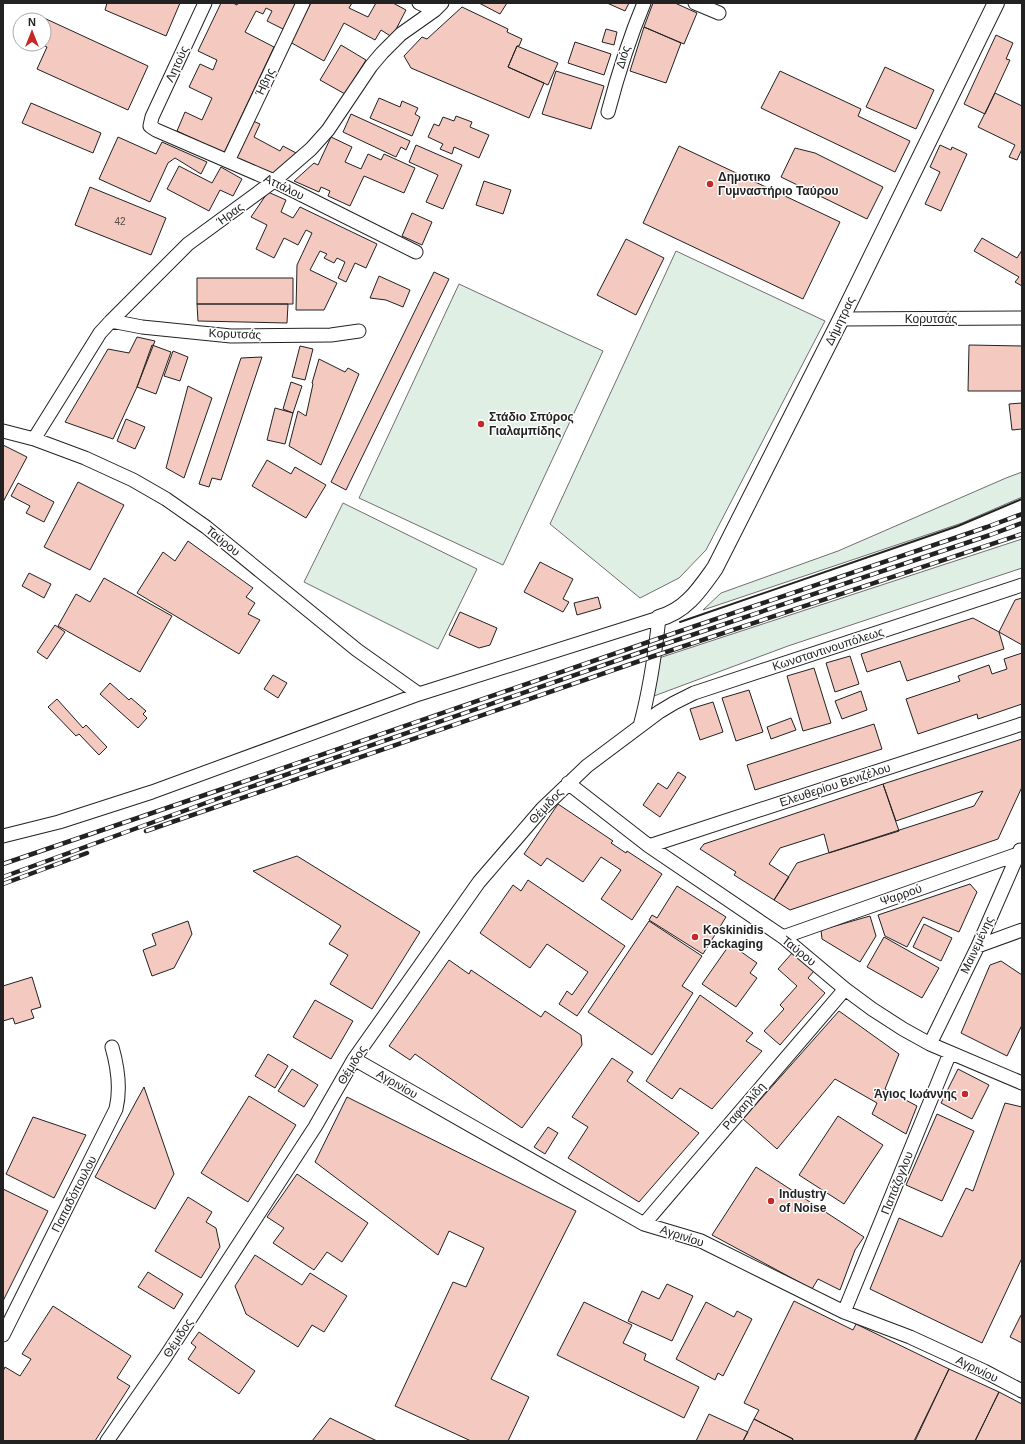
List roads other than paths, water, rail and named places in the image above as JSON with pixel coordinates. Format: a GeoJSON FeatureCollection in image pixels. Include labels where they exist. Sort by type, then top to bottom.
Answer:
{"type":"FeatureCollection","features":[{"type":"Feature","properties":{"kind":"street","name":"Λητούς"},"geometry":{"type":"LineString","coordinates":[[150,126],[152,117],[205,3]]}},
{"type":"Feature","properties":{"kind":"street","name":"Ήβης"},"geometry":{"type":"LineString","coordinates":[[228,161],[303,3]]}},
{"type":"Feature","properties":{"kind":"street"},"geometry":{"type":"LineString","coordinates":[[419,3],[438,7]]}},
{"type":"Feature","properties":{"kind":"street","name":"Διός"},"geometry":{"type":"LineString","coordinates":[[608,112],[631,32],[644,3]]}},
{"type":"Feature","properties":{"kind":"street"},"geometry":{"type":"LineString","coordinates":[[695,3],[719,13]]}},
{"type":"Feature","properties":{"kind":"street","name":"Δήμητρας"},"geometry":{"type":"LineString","coordinates":[[659,618],[670,615],[682,608],[695,595],[715,568],[996,3]]}},
{"type":"Feature","properties":{"kind":"street","name":"Ήρας"},"geometry":{"type":"LineString","coordinates":[[34,439],[100,333],[111,321],[188,244],[274,181],[311,149],[328,130],[371,66],[382,53],[401,34],[438,7]]}},
{"type":"Feature","properties":{"kind":"street","name":"Αττάλου"},"geometry":{"type":"LineString","coordinates":[[150,126],[156,130],[274,181],[416,252]]}},
{"type":"Feature","properties":{"kind":"street","name":"Κορυτσάς"},"geometry":{"type":"LineString","coordinates":[[840,319],[1022,318]]}},
{"type":"Feature","properties":{"kind":"street","name":"Κορυτσάς"},"geometry":{"type":"LineString","coordinates":[[111,321],[142,327],[231,336],[332,335],[359,331]]}},
{"type":"Feature","properties":{"kind":"street","name":"Ταύρου"},"geometry":{"type":"LineString","coordinates":[[3,431],[34,439],[84,458],[120,474],[173,504],[206,527],[357,650],[419,694]]}},
{"type":"Feature","properties":{"kind":"street","name":"Κωνσταντινουπόλεως"},"geometry":{"type":"LineString","coordinates":[[640,726],[674,703],[694,692],[1022,585]]}},
{"type":"Feature","properties":{"kind":"street"},"geometry":{"type":"LineString","coordinates":[[3,836],[59,822],[152,792],[419,694],[659,618],[647,702],[640,726]]}},
{"type":"Feature","properties":{"kind":"street","name":"Ελευθερίου Βενιζέλου"},"geometry":{"type":"LineString","coordinates":[[649,846],[1022,724]]}},
{"type":"Feature","properties":{"kind":"street","name":"Θέμιδος"},"geometry":{"type":"LineString","coordinates":[[107,1441],[164,1359],[294,1160],[354,1059],[479,882],[511,844],[568,783],[587,766],[640,726]]}},
{"type":"Feature","properties":{"kind":"street","name":"Ταύρου"},"geometry":{"type":"LineString","coordinates":[[568,783],[649,846],[783,937],[845,989],[902,1029],[930,1044],[1022,1083]]}},
{"type":"Feature","properties":{"kind":"street","name":"Ψαρρού"},"geometry":{"type":"LineString","coordinates":[[783,937],[1020,850]]}},
{"type":"Feature","properties":{"kind":"street","name":"Μαινεμένης"},"geometry":{"type":"LineString","coordinates":[[930,1044],[978,946],[1020,850]]}},
{"type":"Feature","properties":{"kind":"street"},"geometry":{"type":"LineString","coordinates":[[978,946],[1022,930]]}},
{"type":"Feature","properties":{"kind":"street","name":"Ραφαηλίδη"},"geometry":{"type":"LineString","coordinates":[[644,1224],[845,989]]}},
{"type":"Feature","properties":{"kind":"street","name":"Παπαδόπουλου"},"geometry":{"type":"LineString","coordinates":[[3,1335],[116,1109],[119,1096],[119,1080],[117,1063],[112,1047]]}},
{"type":"Feature","properties":{"kind":"street","name":"Παπάζογλου"},"geometry":{"type":"LineString","coordinates":[[844,1312],[950,1053]]}},
{"type":"Feature","properties":{"kind":"street","name":"Αγρινίου"},"geometry":{"type":"LineString","coordinates":[[354,1059],[644,1224],[702,1241],[844,1312],[910,1337],[984,1371],[1022,1391]]}},
{"type":"Feature","properties":{"kind":"railway"},"geometry":{"type":"LineString","coordinates":[[3,864],[1022,514]]}},
{"type":"Feature","properties":{"kind":"railway"},"geometry":{"type":"LineString","coordinates":[[3,877],[233,793],[1022,523]]}},
{"type":"Feature","properties":{"kind":"railway"},"geometry":{"type":"LineString","coordinates":[[146,831],[654,656],[1022,534]]}},
{"type":"Feature","properties":{"kind":"railway"},"geometry":{"type":"LineString","coordinates":[[3,884],[87,853]]}},
{"type":"Feature","properties":{"kind":"place","name":"Δημοτικο Γυμναστήριο Ταύρου"},"geometry":{"type":"Point","coordinates":[710,184]}},
{"type":"Feature","properties":{"kind":"place","name":"Στάδιο Σπύρος Γιαλαμπίδης"},"geometry":{"type":"Point","coordinates":[481,424]}},
{"type":"Feature","properties":{"kind":"place","name":"Koskinidis Packaging"},"geometry":{"type":"Point","coordinates":[695,937]}},
{"type":"Feature","properties":{"kind":"place","name":"Άγιος Ιωάννης"},"geometry":{"type":"Point","coordinates":[965,1094]}},
{"type":"Feature","properties":{"kind":"place","name":"Industry of Noise"},"geometry":{"type":"Point","coordinates":[771,1201]}}]}
